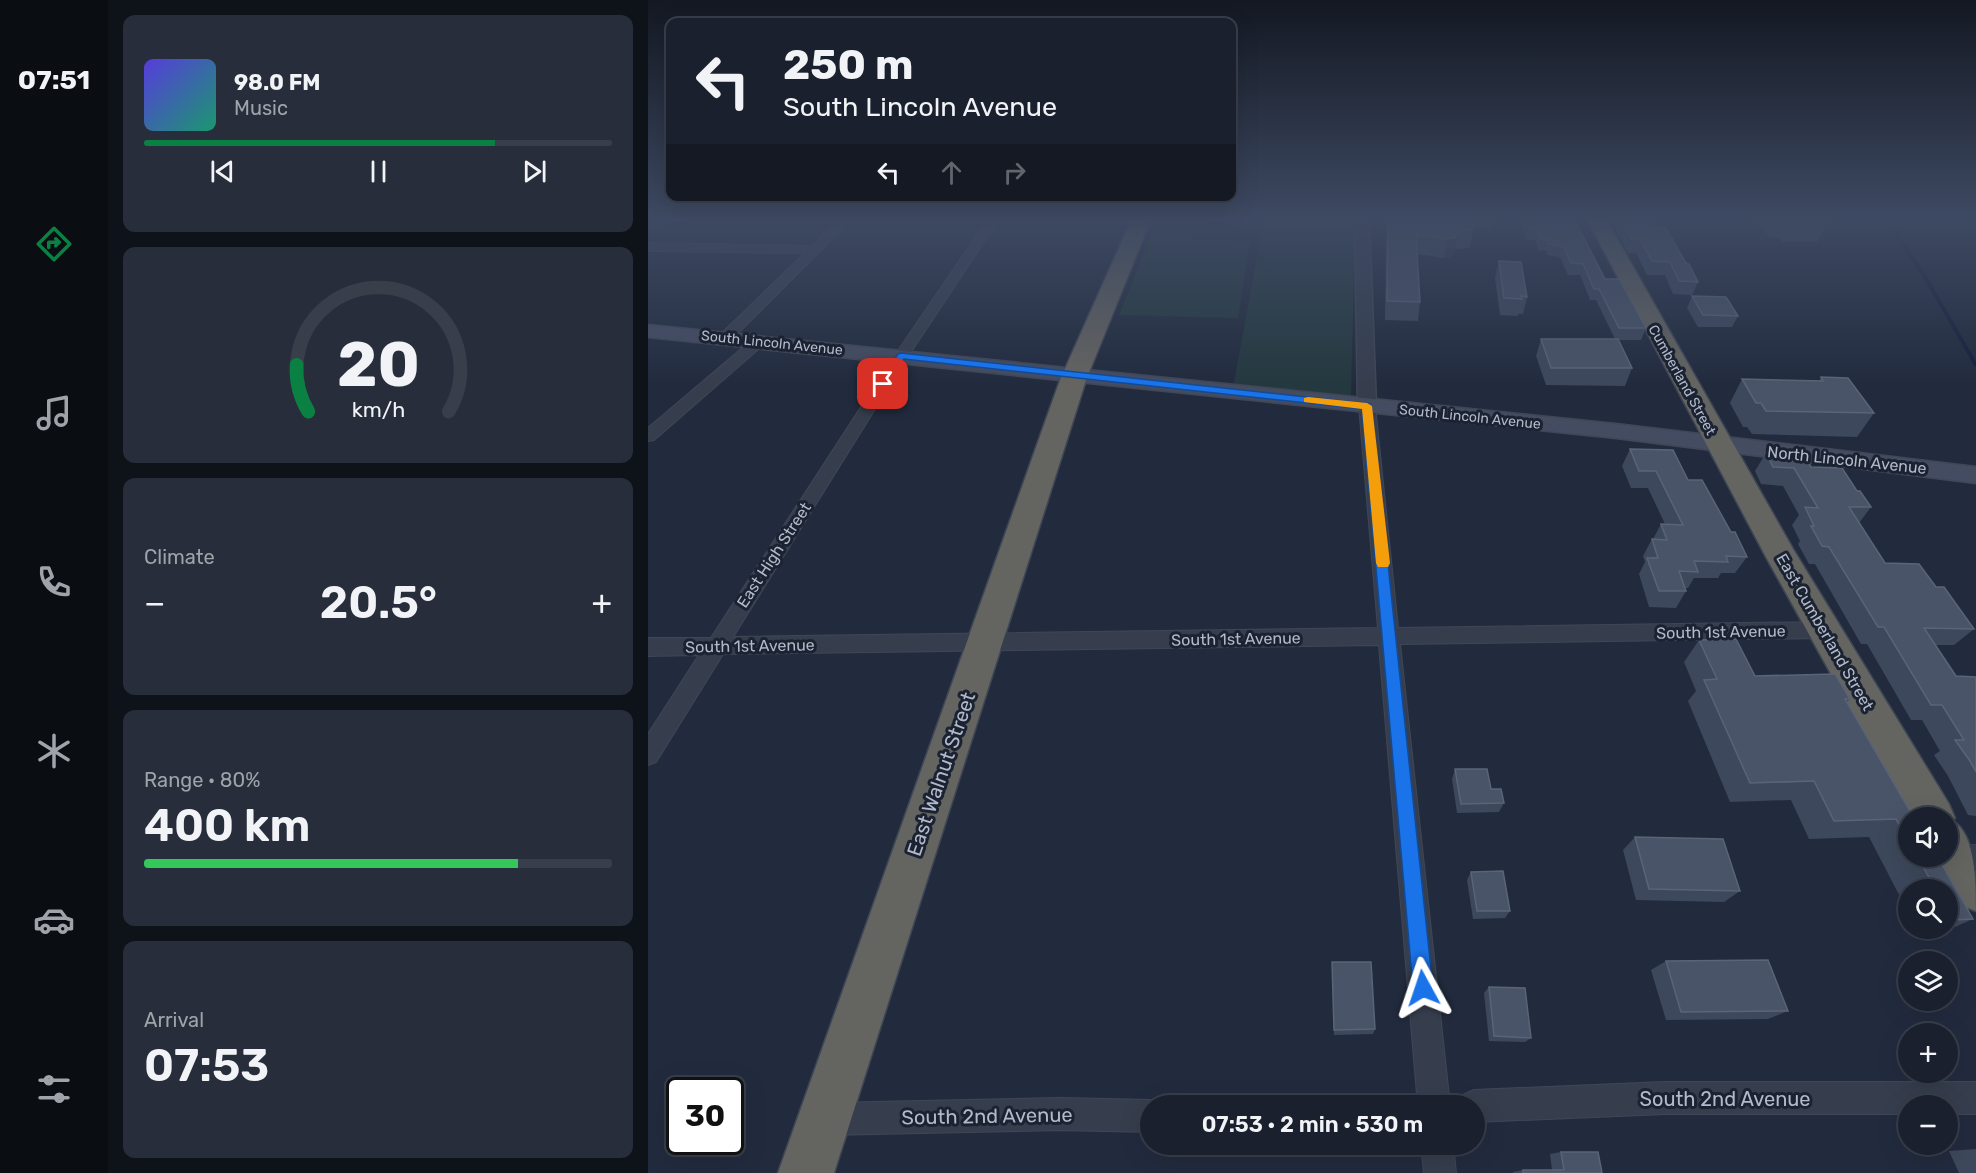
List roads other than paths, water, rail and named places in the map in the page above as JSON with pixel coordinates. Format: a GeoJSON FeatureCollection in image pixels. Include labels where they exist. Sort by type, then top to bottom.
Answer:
{"type":"FeatureCollection","features":[{"type":"Feature","properties":{"kind":"highway","name":"East Walnut Street"},"geometry":{"type":"LineString","coordinates":[[806,1173],[1075,375],[1118,274]]}},
{"type":"Feature","properties":{"kind":"highway","name":"Cumberland Street"},"geometry":{"type":"LineString","coordinates":[[1626,274],[1719,445]]}},
{"type":"Feature","properties":{"kind":"highway","name":"East Cumberland Street"},"geometry":{"type":"LineString","coordinates":[[1719,445],[1823,630],[1928,807]]}},
{"type":"Feature","properties":{"kind":"main road","name":"South Lincoln Avenue"},"geometry":{"type":"LineString","coordinates":[[648,331],[1616,431],[1719,445]]}},
{"type":"Feature","properties":{"kind":"main road","name":"North Lincoln Avenue"},"geometry":{"type":"LineString","coordinates":[[1719,445],[1976,475]]}},
{"type":"Feature","properties":{"kind":"street"},"geometry":{"type":"LineString","coordinates":[[724,339],[791,274]]}},
{"type":"Feature","properties":{"kind":"street","name":"East High Street"},"geometry":{"type":"LineString","coordinates":[[648,754],[901,356],[957,274]]}},
{"type":"Feature","properties":{"kind":"street"},"geometry":{"type":"LineString","coordinates":[[1363,274],[1367,406],[1433,1095]]}},
{"type":"Feature","properties":{"kind":"street"},"geometry":{"type":"LineString","coordinates":[[648,436],[758,342]]}},
{"type":"Feature","properties":{"kind":"street","name":"South 1st Avenue"},"geometry":{"type":"LineString","coordinates":[[648,647],[986,644],[1390,635],[1651,634],[1823,630]]}},
{"type":"Feature","properties":{"kind":"street","name":"South 2nd Avenue"},"geometry":{"type":"LineString","coordinates":[[1485,1106],[1665,1098],[1976,1098]]}},
{"type":"Feature","properties":{"kind":"street","name":"South 2nd Avenue"},"geometry":{"type":"LineString","coordinates":[[824,1119],[1060,1114],[1140,1116]]}},
{"type":"Feature","properties":{"kind":"street"},"geometry":{"type":"LineString","coordinates":[[1438,1155],[1440,1173]]}},
{"type":"Feature","properties":{"kind":"waterway"},"geometry":{"type":"LineString","coordinates":[[1923,274],[1976,365]]}}]}
